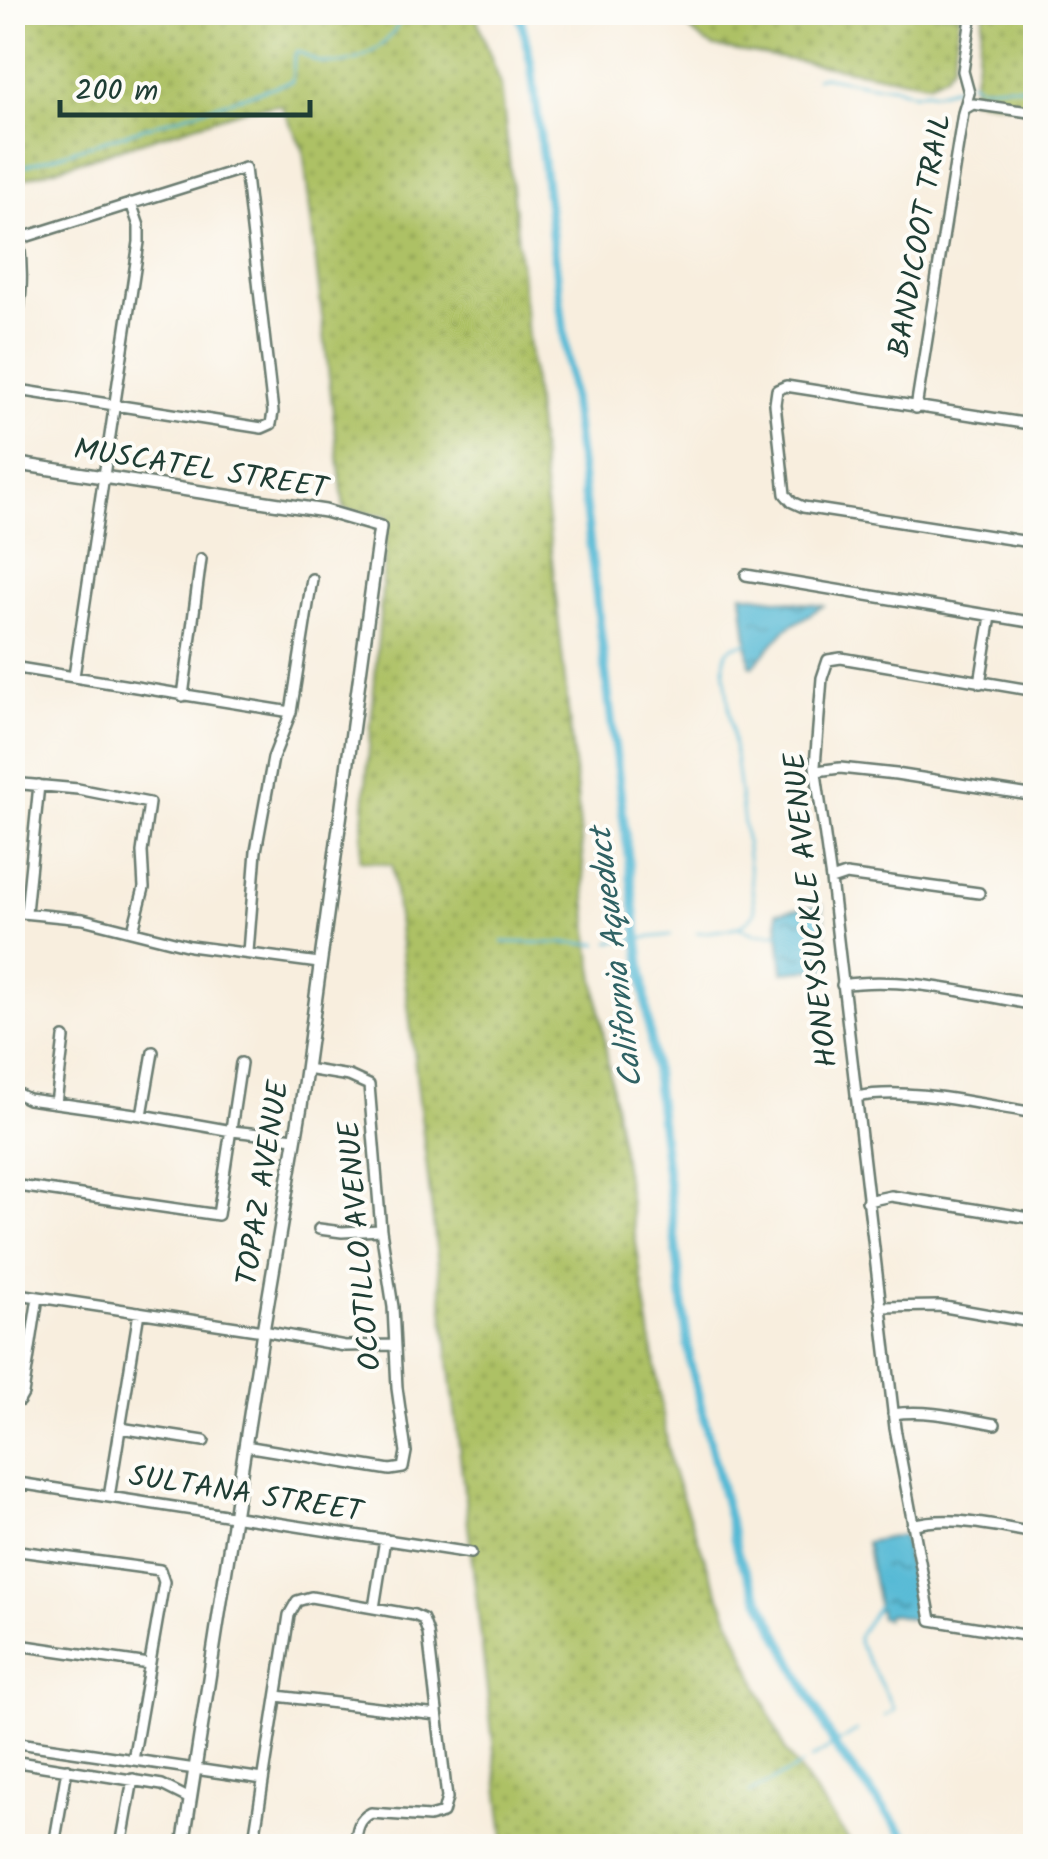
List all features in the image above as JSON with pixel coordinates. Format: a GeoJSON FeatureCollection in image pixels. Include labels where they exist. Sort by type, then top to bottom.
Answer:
{"type":"FeatureCollection","features":[{"type":"Feature","properties":{"kind":"street","name":"BANDICOOT TRAIL"},"geometry":{"type":"LineString","coordinates":[[916,408],[969,93],[963,71],[972,12]]}},
{"type":"Feature","properties":{"kind":"street"},"geometry":{"type":"LineString","coordinates":[[966,108],[973,104],[1036,112]]}},
{"type":"Feature","properties":{"kind":"street"},"geometry":{"type":"LineString","coordinates":[[12,358],[24,266],[15,240],[245,168],[273,412],[271,424],[262,428],[12,389]]}},
{"type":"Feature","properties":{"kind":"street"},"geometry":{"type":"LineString","coordinates":[[74,676],[139,242],[131,203]]}},
{"type":"Feature","properties":{"kind":"street"},"geometry":{"type":"LineString","coordinates":[[1036,425],[786,386],[777,390],[775,404],[785,494],[792,502],[803,507],[1036,543]]}},
{"type":"Feature","properties":{"kind":"street","name":"MUSCATEL STREET"},"geometry":{"type":"LineString","coordinates":[[12,463],[324,512],[380,527]]}},
{"type":"Feature","properties":{"kind":"street","name":"TOPAZ AVENUE"},"geometry":{"type":"LineString","coordinates":[[183,1846],[306,1070],[380,527]]}},
{"type":"Feature","properties":{"kind":"street"},"geometry":{"type":"LineString","coordinates":[[182,696],[201,559]]}},
{"type":"Feature","properties":{"kind":"street"},"geometry":{"type":"LineString","coordinates":[[746,575],[1036,623]]}},
{"type":"Feature","properties":{"kind":"street"},"geometry":{"type":"LineString","coordinates":[[248,952],[259,836],[274,758],[291,712],[312,579]]}},
{"type":"Feature","properties":{"kind":"street"},"geometry":{"type":"LineString","coordinates":[[991,616],[980,683],[1036,691]]}},
{"type":"Feature","properties":{"kind":"street","name":"HONEYSUCKLE AVENUE"},"geometry":{"type":"LineString","coordinates":[[980,683],[841,658],[828,660],[822,678],[816,771],[893,1414],[930,1620],[1036,1637]]}},
{"type":"Feature","properties":{"kind":"street"},"geometry":{"type":"LineString","coordinates":[[12,668],[291,712]]}},
{"type":"Feature","properties":{"kind":"street"},"geometry":{"type":"LineString","coordinates":[[816,771],[859,770],[1036,796]]}},
{"type":"Feature","properties":{"kind":"street"},"geometry":{"type":"LineString","coordinates":[[12,783],[78,789],[149,803],[142,852],[144,888],[133,930]]}},
{"type":"Feature","properties":{"kind":"street"},"geometry":{"type":"LineString","coordinates":[[26,912],[39,785]]}},
{"type":"Feature","properties":{"kind":"street"},"geometry":{"type":"LineString","coordinates":[[831,880],[846,875],[979,893]]}},
{"type":"Feature","properties":{"kind":"street"},"geometry":{"type":"LineString","coordinates":[[12,912],[83,919],[190,946],[320,963]]}},
{"type":"Feature","properties":{"kind":"street"},"geometry":{"type":"LineString","coordinates":[[842,985],[867,981],[916,986],[1036,1005]]}},
{"type":"Feature","properties":{"kind":"street"},"geometry":{"type":"LineString","coordinates":[[56,1103],[64,1038]]}},
{"type":"Feature","properties":{"kind":"street"},"geometry":{"type":"LineString","coordinates":[[142,1115],[153,1052]]}},
{"type":"Feature","properties":{"kind":"street"},"geometry":{"type":"LineString","coordinates":[[12,1184],[218,1215],[241,1063]]}},
{"type":"Feature","properties":{"kind":"street","name":"OCOTILLO AVENUE"},"geometry":{"type":"LineString","coordinates":[[245,1446],[390,1470],[404,1468],[406,1452],[397,1388],[393,1308],[381,1230],[369,1085],[349,1076],[306,1070]]}},
{"type":"Feature","properties":{"kind":"street"},"geometry":{"type":"LineString","coordinates":[[12,1091],[28,1099],[295,1138]]}},
{"type":"Feature","properties":{"kind":"street"},"geometry":{"type":"LineString","coordinates":[[856,1097],[895,1092],[1036,1113]]}},
{"type":"Feature","properties":{"kind":"street"},"geometry":{"type":"LineString","coordinates":[[868,1202],[891,1196],[1036,1220]]}},
{"type":"Feature","properties":{"kind":"street"},"geometry":{"type":"LineString","coordinates":[[319,1229],[381,1230]]}},
{"type":"Feature","properties":{"kind":"street"},"geometry":{"type":"LineString","coordinates":[[12,1293],[345,1346],[394,1346]]}},
{"type":"Feature","properties":{"kind":"street"},"geometry":{"type":"LineString","coordinates":[[13,1405],[22,1394],[38,1297]]}},
{"type":"Feature","properties":{"kind":"street"},"geometry":{"type":"LineString","coordinates":[[880,1307],[939,1306],[1036,1322]]}},
{"type":"Feature","properties":{"kind":"street"},"geometry":{"type":"LineString","coordinates":[[110,1496],[139,1312]]}},
{"type":"Feature","properties":{"kind":"street"},"geometry":{"type":"LineString","coordinates":[[893,1414],[931,1412],[995,1424]]}},
{"type":"Feature","properties":{"kind":"street"},"geometry":{"type":"LineString","coordinates":[[120,1428],[204,1441]]}},
{"type":"Feature","properties":{"kind":"street"},"geometry":{"type":"LineString","coordinates":[[16,1482],[12,1546],[160,1570],[164,1582],[133,1760]]}},
{"type":"Feature","properties":{"kind":"street","name":"SULTANA STREET"},"geometry":{"type":"LineString","coordinates":[[16,1482],[471,1553]]}},
{"type":"Feature","properties":{"kind":"street"},"geometry":{"type":"LineString","coordinates":[[912,1526],[930,1520],[1036,1533]]}},
{"type":"Feature","properties":{"kind":"street"},"geometry":{"type":"LineString","coordinates":[[374,1608],[384,1540]]}},
{"type":"Feature","properties":{"kind":"street"},"geometry":{"type":"LineString","coordinates":[[253,1846],[290,1614],[297,1601],[311,1597],[414,1615],[423,1619],[428,1633],[448,1798],[443,1812],[430,1817],[371,1813],[363,1817],[355,1846]]}},
{"type":"Feature","properties":{"kind":"street"},"geometry":{"type":"LineString","coordinates":[[12,1644],[149,1664]]}},
{"type":"Feature","properties":{"kind":"street"},"geometry":{"type":"LineString","coordinates":[[278,1696],[438,1715]]}},
{"type":"Feature","properties":{"kind":"street"},"geometry":{"type":"LineString","coordinates":[[12,1742],[263,1779]]}},
{"type":"Feature","properties":{"kind":"street"},"geometry":{"type":"LineString","coordinates":[[12,1761],[132,1779],[162,1786],[190,1799]]}},
{"type":"Feature","properties":{"kind":"street"},"geometry":{"type":"LineString","coordinates":[[54,1846],[67,1770]]}},
{"type":"Feature","properties":{"kind":"street"},"geometry":{"type":"LineString","coordinates":[[120,1846],[132,1779]]}},
{"type":"Feature","properties":{"kind":"green space"},"geometry":{"type":"Polygon","coordinates":[[[683,12],[960,13],[953,63],[945,75],[928,83],[714,47],[690,29],[683,12]]]}},
{"type":"Feature","properties":{"kind":"green space"},"geometry":{"type":"Polygon","coordinates":[[[13,13],[475,13],[501,85],[591,954],[671,1467],[711,1575],[786,1752],[853,1846],[505,1846],[392,865],[360,860],[388,516],[344,509],[303,149],[281,105],[249,108],[13,182],[13,13]]]}},
{"type":"Feature","properties":{"kind":"green space"},"geometry":{"type":"Polygon","coordinates":[[[984,13],[1035,13],[1035,108],[971,99],[984,13]]]}},
{"type":"Feature","properties":{"kind":"water"},"geometry":{"type":"Polygon","coordinates":[[[742,594],[823,606],[786,629],[753,666],[742,594]]]}},
{"type":"Feature","properties":{"kind":"water"},"geometry":{"type":"Polygon","coordinates":[[[822,905],[829,968],[783,972],[777,912],[822,905]]]}},
{"type":"Feature","properties":{"kind":"water"},"geometry":{"type":"Polygon","coordinates":[[[903,1535],[918,1620],[891,1614],[886,1619],[880,1617],[866,1542],[903,1535]]]}},
{"type":"Feature","properties":{"kind":"waterway"},"geometry":{"type":"LineString","coordinates":[[12,170],[292,81],[297,51],[332,64],[358,59],[391,35],[403,12]]}},
{"type":"Feature","properties":{"kind":"waterway","name":"California Aqueduct"},"geometry":{"type":"LineString","coordinates":[[519,12],[531,63],[690,1362],[738,1555],[836,1748],[913,1846]]}},
{"type":"Feature","properties":{"kind":"waterway"},"geometry":{"type":"LineString","coordinates":[[816,78],[893,86],[914,94],[935,93],[963,82]]}},
{"type":"Feature","properties":{"kind":"waterway"},"geometry":{"type":"LineString","coordinates":[[970,81],[980,87],[1036,89]]}},
{"type":"Feature","properties":{"kind":"waterway"},"geometry":{"type":"LineString","coordinates":[[697,933],[737,927],[755,912],[724,668],[729,649],[748,643]]}},
{"type":"Feature","properties":{"kind":"waterway"},"geometry":{"type":"LineString","coordinates":[[738,927],[755,934],[779,933]]}},
{"type":"Feature","properties":{"kind":"waterway","name":"California Aqueduct"},"geometry":{"type":"LineString","coordinates":[[610,942],[671,935]]}},
{"type":"Feature","properties":{"kind":"waterway"},"geometry":{"type":"LineString","coordinates":[[502,942],[598,944]]}},
{"type":"Feature","properties":{"kind":"waterway"},"geometry":{"type":"LineString","coordinates":[[878,1606],[858,1636],[895,1710],[885,1716]]}},
{"type":"Feature","properties":{"kind":"waterway","name":"California Aqueduct"},"geometry":{"type":"LineString","coordinates":[[811,1759],[857,1731]]}},
{"type":"Feature","properties":{"kind":"waterway"},"geometry":{"type":"LineString","coordinates":[[750,1793],[802,1765]]}}]}
